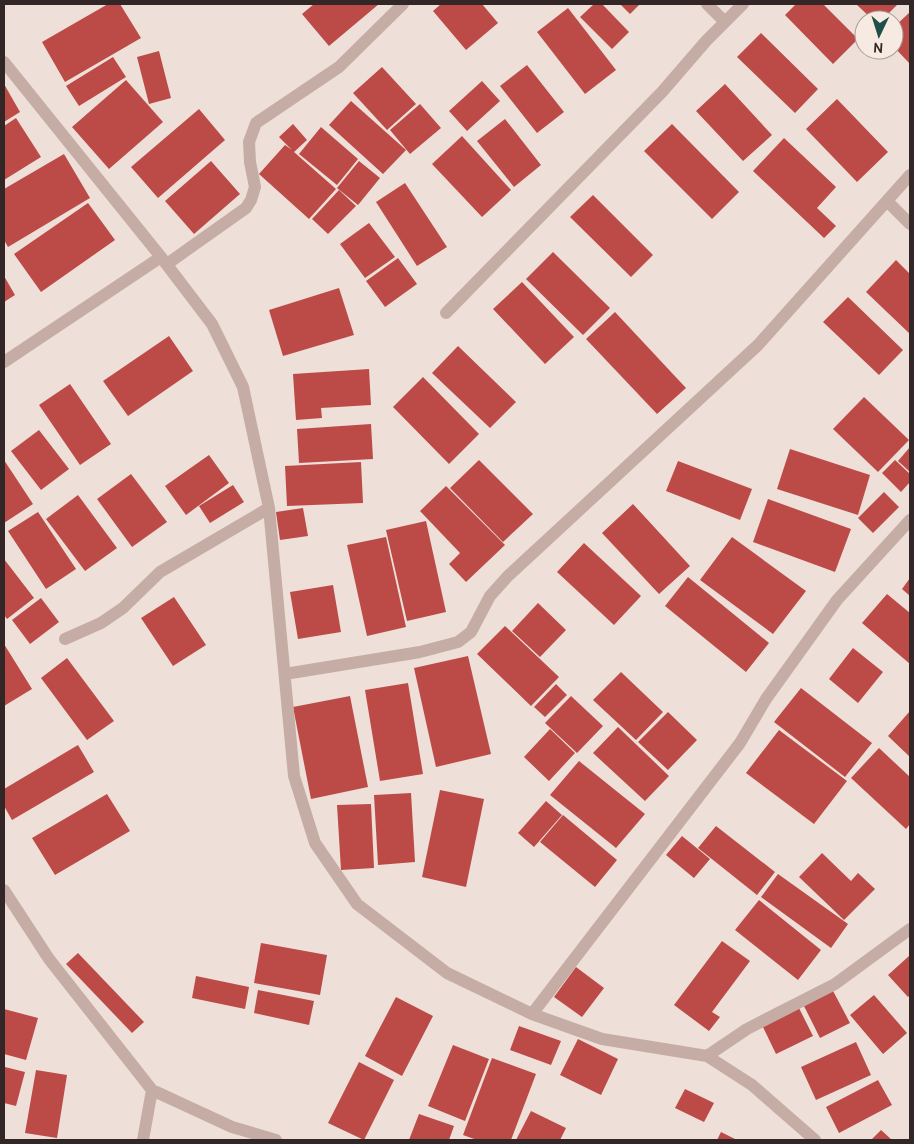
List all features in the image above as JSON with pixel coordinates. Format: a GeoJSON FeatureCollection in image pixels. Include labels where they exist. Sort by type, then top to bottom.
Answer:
{"type":"FeatureCollection","features":[{"type":"Feature","properties":{"kind":"street"},"geometry":{"type":"LineString","coordinates":[[4,362],[246,208],[255,187],[250,162],[249,142],[256,124],[340,67],[402,4]]}},
{"type":"Feature","properties":{"kind":"street"},"geometry":{"type":"LineString","coordinates":[[707,4],[724,21]]}},
{"type":"Feature","properties":{"kind":"street"},"geometry":{"type":"LineString","coordinates":[[446,313],[662,92],[724,21],[743,4]]}},
{"type":"Feature","properties":{"kind":"street"},"geometry":{"type":"LineString","coordinates":[[4,62],[164,261],[212,324],[242,387],[269,508],[294,776],[315,843],[357,904],[447,973],[532,1014],[602,1039],[707,1056],[752,1084],[815,1140]]}},
{"type":"Feature","properties":{"kind":"street"},"geometry":{"type":"LineString","coordinates":[[285,674],[420,652],[458,642],[471,632],[490,596],[508,576],[758,345],[910,175]]}},
{"type":"Feature","properties":{"kind":"street"},"geometry":{"type":"LineString","coordinates":[[887,201],[910,224]]}},
{"type":"Feature","properties":{"kind":"street"},"geometry":{"type":"LineString","coordinates":[[65,639],[101,623],[123,608],[160,572],[269,508]]}},
{"type":"Feature","properties":{"kind":"street"},"geometry":{"type":"LineString","coordinates":[[532,1014],[734,751],[766,699],[837,600],[910,520]]}},
{"type":"Feature","properties":{"kind":"street"},"geometry":{"type":"LineString","coordinates":[[4,890],[49,959],[152,1090],[232,1127],[276,1140]]}},
{"type":"Feature","properties":{"kind":"street"},"geometry":{"type":"LineString","coordinates":[[707,1056],[747,1029],[834,984],[910,929]]}},
{"type":"Feature","properties":{"kind":"street"},"geometry":{"type":"LineString","coordinates":[[143,1140],[152,1090]]}},
{"type":"Feature","properties":{"kind":"building"},"geometry":{"type":"Polygon","coordinates":[[[108,4],[120,4],[141,38],[65,82],[42,42],[108,4]]]}},
{"type":"Feature","properties":{"kind":"building"},"geometry":{"type":"Polygon","coordinates":[[[314,4],[379,4],[329,46],[302,14],[314,4]]]}},
{"type":"Feature","properties":{"kind":"building"},"geometry":{"type":"Polygon","coordinates":[[[441,4],[482,4],[498,23],[466,50],[433,11],[441,4]]]}},
{"type":"Feature","properties":{"kind":"building"},"geometry":{"type":"Polygon","coordinates":[[[594,4],[602,4],[629,32],[612,49],[580,17],[594,4]]]}},
{"type":"Feature","properties":{"kind":"building"},"geometry":{"type":"Polygon","coordinates":[[[620,4],[640,4],[630,14],[620,4]]]}},
{"type":"Feature","properties":{"kind":"building"},"geometry":{"type":"Polygon","coordinates":[[[796,4],[823,4],[854,35],[854,43],[833,64],[785,15],[796,4]]]}},
{"type":"Feature","properties":{"kind":"building"},"geometry":{"type":"Polygon","coordinates":[[[856,4],[898,4],[892,10],[862,10],[856,4]]]}},
{"type":"Feature","properties":{"kind":"building"},"geometry":{"type":"Polygon","coordinates":[[[568,8],[616,70],[585,94],[537,32],[568,8]]]}},
{"type":"Feature","properties":{"kind":"building"},"geometry":{"type":"Polygon","coordinates":[[[910,12],[910,64],[904,58],[904,18],[910,12]]]}},
{"type":"Feature","properties":{"kind":"building"},"geometry":{"type":"Polygon","coordinates":[[[761,33],[818,89],[795,113],[737,57],[761,33]]]}},
{"type":"Feature","properties":{"kind":"building"},"geometry":{"type":"Polygon","coordinates":[[[159,51],[171,98],[149,104],[137,57],[159,51]]]}},
{"type":"Feature","properties":{"kind":"building"},"geometry":{"type":"Polygon","coordinates":[[[113,57],[126,77],[79,106],[66,86],[113,57]]]}},
{"type":"Feature","properties":{"kind":"building"},"geometry":{"type":"Polygon","coordinates":[[[527,65],[564,112],[537,133],[500,86],[527,65]]]}},
{"type":"Feature","properties":{"kind":"building"},"geometry":{"type":"Polygon","coordinates":[[[382,67],[416,104],[387,130],[353,93],[382,67]]]}},
{"type":"Feature","properties":{"kind":"building"},"geometry":{"type":"Polygon","coordinates":[[[126,80],[163,122],[109,169],[72,127],[126,80]]]}},
{"type":"Feature","properties":{"kind":"building"},"geometry":{"type":"Polygon","coordinates":[[[482,81],[500,101],[467,131],[449,111],[482,81]]]}},
{"type":"Feature","properties":{"kind":"building"},"geometry":{"type":"Polygon","coordinates":[[[4,84],[20,112],[4,122],[4,84]]]}},
{"type":"Feature","properties":{"kind":"building"},"geometry":{"type":"Polygon","coordinates":[[[725,84],[772,135],[743,161],[696,111],[725,84]]]}},
{"type":"Feature","properties":{"kind":"building"},"geometry":{"type":"Polygon","coordinates":[[[837,99],[888,152],[857,182],[806,129],[837,99]]]}},
{"type":"Feature","properties":{"kind":"building"},"geometry":{"type":"Polygon","coordinates":[[[351,101],[406,150],[383,174],[329,125],[351,101]]]}},
{"type":"Feature","properties":{"kind":"building"},"geometry":{"type":"Polygon","coordinates":[[[420,104],[441,128],[410,154],[390,130],[420,104]]]}},
{"type":"Feature","properties":{"kind":"building"},"geometry":{"type":"Polygon","coordinates":[[[199,109],[225,140],[158,198],[131,167],[199,109]]]}},
{"type":"Feature","properties":{"kind":"building"},"geometry":{"type":"Polygon","coordinates":[[[16,118],[41,157],[4,180],[4,126],[16,118]]]}},
{"type":"Feature","properties":{"kind":"building"},"geometry":{"type":"Polygon","coordinates":[[[505,119],[541,165],[514,187],[477,141],[505,119]]]}},
{"type":"Feature","properties":{"kind":"building"},"geometry":{"type":"Polygon","coordinates":[[[293,124],[307,140],[294,152],[336,189],[309,219],[259,174],[285,145],[292,150],[279,137],[293,124]]]}},
{"type":"Feature","properties":{"kind":"building"},"geometry":{"type":"Polygon","coordinates":[[[672,124],[739,192],[712,219],[644,151],[672,124]]]}},
{"type":"Feature","properties":{"kind":"building"},"geometry":{"type":"Polygon","coordinates":[[[321,127],[358,159],[337,185],[299,154],[321,127]]]}},
{"type":"Feature","properties":{"kind":"building"},"geometry":{"type":"Polygon","coordinates":[[[462,136],[511,190],[482,217],[432,164],[462,136]]]}},
{"type":"Feature","properties":{"kind":"building"},"geometry":{"type":"Polygon","coordinates":[[[784,138],[836,187],[817,208],[836,226],[824,238],[753,171],[784,138]]]}},
{"type":"Feature","properties":{"kind":"building"},"geometry":{"type":"Polygon","coordinates":[[[64,154],[90,198],[8,247],[4,240],[4,189],[64,154]]]}},
{"type":"Feature","properties":{"kind":"building"},"geometry":{"type":"Polygon","coordinates":[[[211,161],[240,194],[194,234],[165,201],[211,161]]]}},
{"type":"Feature","properties":{"kind":"building"},"geometry":{"type":"Polygon","coordinates":[[[359,161],[380,178],[358,205],[337,188],[359,161]]]}},
{"type":"Feature","properties":{"kind":"building"},"geometry":{"type":"Polygon","coordinates":[[[405,183],[447,247],[417,266],[376,202],[405,183]]]}},
{"type":"Feature","properties":{"kind":"building"},"geometry":{"type":"Polygon","coordinates":[[[339,190],[356,206],[328,234],[312,219],[339,190]]]}},
{"type":"Feature","properties":{"kind":"building"},"geometry":{"type":"Polygon","coordinates":[[[593,195],[653,255],[631,277],[570,217],[593,195]]]}},
{"type":"Feature","properties":{"kind":"building"},"geometry":{"type":"Polygon","coordinates":[[[88,203],[115,240],[41,292],[14,254],[88,203]]]}},
{"type":"Feature","properties":{"kind":"building"},"geometry":{"type":"Polygon","coordinates":[[[369,223],[395,257],[365,278],[340,244],[369,223]]]}},
{"type":"Feature","properties":{"kind":"building"},"geometry":{"type":"Polygon","coordinates":[[[553,252],[610,308],[583,335],[526,279],[553,252]]]}},
{"type":"Feature","properties":{"kind":"building"},"geometry":{"type":"Polygon","coordinates":[[[398,258],[417,284],[385,307],[366,281],[398,258]]]}},
{"type":"Feature","properties":{"kind":"building"},"geometry":{"type":"Polygon","coordinates":[[[896,260],[910,274],[910,334],[866,292],[896,260]]]}},
{"type":"Feature","properties":{"kind":"building"},"geometry":{"type":"Polygon","coordinates":[[[4,276],[15,295],[4,302],[4,276]]]}},
{"type":"Feature","properties":{"kind":"building"},"geometry":{"type":"Polygon","coordinates":[[[522,282],[574,337],[545,364],[493,309],[522,282]]]}},
{"type":"Feature","properties":{"kind":"building"},"geometry":{"type":"Polygon","coordinates":[[[339,288],[354,335],[283,356],[269,310],[339,288]]]}},
{"type":"Feature","properties":{"kind":"building"},"geometry":{"type":"Polygon","coordinates":[[[848,297],[903,350],[879,375],[823,322],[848,297]]]}},
{"type":"Feature","properties":{"kind":"building"},"geometry":{"type":"Polygon","coordinates":[[[615,312],[686,388],[657,414],[586,339],[615,312]]]}},
{"type":"Feature","properties":{"kind":"building"},"geometry":{"type":"Polygon","coordinates":[[[169,336],[193,371],[128,416],[103,381],[169,336]]]}},
{"type":"Feature","properties":{"kind":"building"},"geometry":{"type":"Polygon","coordinates":[[[458,346],[516,402],[490,428],[432,373],[458,346]]]}},
{"type":"Feature","properties":{"kind":"building"},"geometry":{"type":"Polygon","coordinates":[[[369,369],[371,405],[321,408],[322,418],[296,420],[293,374],[369,369]]]}},
{"type":"Feature","properties":{"kind":"building"},"geometry":{"type":"Polygon","coordinates":[[[423,377],[479,434],[449,464],[393,407],[423,377]]]}},
{"type":"Feature","properties":{"kind":"building"},"geometry":{"type":"Polygon","coordinates":[[[70,384],[111,444],[80,465],[39,405],[70,384]]]}},
{"type":"Feature","properties":{"kind":"building"},"geometry":{"type":"Polygon","coordinates":[[[864,397],[909,440],[878,472],[833,429],[864,397]]]}},
{"type":"Feature","properties":{"kind":"building"},"geometry":{"type":"Polygon","coordinates":[[[371,424],[373,459],[299,463],[297,429],[371,424]]]}},
{"type":"Feature","properties":{"kind":"building"},"geometry":{"type":"Polygon","coordinates":[[[39,430],[69,469],[41,490],[11,451],[39,430]]]}},
{"type":"Feature","properties":{"kind":"building"},"geometry":{"type":"Polygon","coordinates":[[[910,447],[910,472],[898,461],[910,447]]]}},
{"type":"Feature","properties":{"kind":"building"},"geometry":{"type":"Polygon","coordinates":[[[790,449],[870,475],[858,515],[777,489],[790,449]]]}},
{"type":"Feature","properties":{"kind":"building"},"geometry":{"type":"Polygon","coordinates":[[[209,455],[229,483],[186,515],[165,486],[209,455]]]}},
{"type":"Feature","properties":{"kind":"building"},"geometry":{"type":"Polygon","coordinates":[[[4,460],[33,504],[4,523],[4,460]]]}},
{"type":"Feature","properties":{"kind":"building"},"geometry":{"type":"Polygon","coordinates":[[[479,460],[533,514],[503,542],[450,488],[479,460]]]}},
{"type":"Feature","properties":{"kind":"building"},"geometry":{"type":"Polygon","coordinates":[[[895,460],[910,474],[910,482],[901,492],[882,473],[895,460]]]}},
{"type":"Feature","properties":{"kind":"building"},"geometry":{"type":"Polygon","coordinates":[[[678,461],[752,489],[740,520],[666,491],[678,461]]]}},
{"type":"Feature","properties":{"kind":"building"},"geometry":{"type":"Polygon","coordinates":[[[361,462],[363,503],[287,506],[285,466],[361,462]]]}},
{"type":"Feature","properties":{"kind":"building"},"geometry":{"type":"Polygon","coordinates":[[[131,474],[167,522],[132,547],[97,499],[131,474]]]}},
{"type":"Feature","properties":{"kind":"building"},"geometry":{"type":"Polygon","coordinates":[[[233,485],[244,502],[210,523],[199,506],[233,485]]]}},
{"type":"Feature","properties":{"kind":"building"},"geometry":{"type":"Polygon","coordinates":[[[446,486],[505,545],[466,582],[449,564],[460,553],[420,511],[446,486]]]}},
{"type":"Feature","properties":{"kind":"building"},"geometry":{"type":"Polygon","coordinates":[[[884,492],[899,507],[873,533],[858,518],[884,492]]]}},
{"type":"Feature","properties":{"kind":"building"},"geometry":{"type":"Polygon","coordinates":[[[78,495],[117,548],[85,571],[46,519],[78,495]]]}},
{"type":"Feature","properties":{"kind":"building"},"geometry":{"type":"Polygon","coordinates":[[[768,499],[851,529],[835,572],[753,542],[768,499]]]}},
{"type":"Feature","properties":{"kind":"building"},"geometry":{"type":"Polygon","coordinates":[[[633,504],[690,566],[659,594],[602,533],[633,504]]]}},
{"type":"Feature","properties":{"kind":"building"},"geometry":{"type":"Polygon","coordinates":[[[303,508],[308,536],[280,540],[276,512],[303,508]]]}},
{"type":"Feature","properties":{"kind":"building"},"geometry":{"type":"Polygon","coordinates":[[[38,512],[76,569],[46,589],[8,531],[38,512]]]}},
{"type":"Feature","properties":{"kind":"building"},"geometry":{"type":"Polygon","coordinates":[[[426,521],[446,612],[407,621],[386,530],[426,521]]]}},
{"type":"Feature","properties":{"kind":"building"},"geometry":{"type":"Polygon","coordinates":[[[386,537],[406,627],[367,636],[347,545],[386,537]]]}},
{"type":"Feature","properties":{"kind":"building"},"geometry":{"type":"Polygon","coordinates":[[[732,537],[806,591],[773,634],[700,580],[732,537]]]}},
{"type":"Feature","properties":{"kind":"building"},"geometry":{"type":"Polygon","coordinates":[[[584,543],[641,596],[614,625],[557,572],[584,543]]]}},
{"type":"Feature","properties":{"kind":"building"},"geometry":{"type":"Polygon","coordinates":[[[4,559],[34,598],[7,619],[4,615],[4,559]]]}},
{"type":"Feature","properties":{"kind":"building"},"geometry":{"type":"Polygon","coordinates":[[[688,577],[769,643],[746,672],[665,606],[688,577]]]}},
{"type":"Feature","properties":{"kind":"building"},"geometry":{"type":"Polygon","coordinates":[[[910,578],[910,596],[902,589],[910,578]]]}},
{"type":"Feature","properties":{"kind":"building"},"geometry":{"type":"Polygon","coordinates":[[[333,585],[341,632],[298,639],[290,592],[333,585]]]}},
{"type":"Feature","properties":{"kind":"building"},"geometry":{"type":"Polygon","coordinates":[[[887,594],[910,613],[910,664],[862,623],[887,594]]]}},
{"type":"Feature","properties":{"kind":"building"},"geometry":{"type":"Polygon","coordinates":[[[174,597],[206,645],[173,666],[141,618],[174,597]]]}},
{"type":"Feature","properties":{"kind":"building"},"geometry":{"type":"Polygon","coordinates":[[[41,598],[59,622],[30,644],[12,620],[41,598]]]}},
{"type":"Feature","properties":{"kind":"building"},"geometry":{"type":"Polygon","coordinates":[[[538,603],[566,630],[540,657],[512,631],[538,603]]]}},
{"type":"Feature","properties":{"kind":"building"},"geometry":{"type":"Polygon","coordinates":[[[505,626],[559,677],[531,706],[477,654],[505,626]]]}},
{"type":"Feature","properties":{"kind":"building"},"geometry":{"type":"Polygon","coordinates":[[[4,644],[32,689],[4,706],[4,644]]]}},
{"type":"Feature","properties":{"kind":"building"},"geometry":{"type":"Polygon","coordinates":[[[853,648],[883,672],[858,703],[829,679],[853,648]]]}},
{"type":"Feature","properties":{"kind":"building"},"geometry":{"type":"Polygon","coordinates":[[[468,656],[491,754],[436,767],[414,668],[468,656]]]}},
{"type":"Feature","properties":{"kind":"building"},"geometry":{"type":"Polygon","coordinates":[[[67,658],[114,721],[87,740],[41,678],[67,658]]]}},
{"type":"Feature","properties":{"kind":"building"},"geometry":{"type":"Polygon","coordinates":[[[621,672],[663,712],[636,740],[593,700],[621,672]]]}},
{"type":"Feature","properties":{"kind":"building"},"geometry":{"type":"Polygon","coordinates":[[[408,683],[423,774],[380,781],[365,690],[408,683]]]}},
{"type":"Feature","properties":{"kind":"building"},"geometry":{"type":"Polygon","coordinates":[[[556,684],[567,695],[545,717],[534,707],[556,684]]]}},
{"type":"Feature","properties":{"kind":"building"},"geometry":{"type":"Polygon","coordinates":[[[801,688],[872,743],[845,777],[774,722],[801,688]]]}},
{"type":"Feature","properties":{"kind":"building"},"geometry":{"type":"Polygon","coordinates":[[[350,696],[368,787],[311,799],[293,707],[350,696]]]}},
{"type":"Feature","properties":{"kind":"building"},"geometry":{"type":"Polygon","coordinates":[[[571,696],[603,726],[577,753],[545,723],[571,696]]]}},
{"type":"Feature","properties":{"kind":"building"},"geometry":{"type":"Polygon","coordinates":[[[910,711],[910,757],[888,736],[910,711]]]}},
{"type":"Feature","properties":{"kind":"building"},"geometry":{"type":"Polygon","coordinates":[[[668,712],[697,740],[668,770],[638,742],[668,712]]]}},
{"type":"Feature","properties":{"kind":"building"},"geometry":{"type":"Polygon","coordinates":[[[618,727],[669,776],[645,801],[593,753],[618,727]]]}},
{"type":"Feature","properties":{"kind":"building"},"geometry":{"type":"Polygon","coordinates":[[[550,729],[575,753],[549,781],[524,757],[550,729]]]}},
{"type":"Feature","properties":{"kind":"building"},"geometry":{"type":"Polygon","coordinates":[[[779,730],[847,781],[814,824],[746,773],[779,730]]]}},
{"type":"Feature","properties":{"kind":"building"},"geometry":{"type":"Polygon","coordinates":[[[78,745],[94,772],[12,820],[4,806],[4,789],[78,745]]]}},
{"type":"Feature","properties":{"kind":"building"},"geometry":{"type":"Polygon","coordinates":[[[879,748],[910,777],[910,824],[906,829],[851,778],[879,748]]]}},
{"type":"Feature","properties":{"kind":"building"},"geometry":{"type":"Polygon","coordinates":[[[579,761],[645,814],[616,848],[550,795],[579,761]]]}},
{"type":"Feature","properties":{"kind":"building"},"geometry":{"type":"Polygon","coordinates":[[[440,790],[484,799],[466,887],[422,877],[440,790]]]}},
{"type":"Feature","properties":{"kind":"building"},"geometry":{"type":"Polygon","coordinates":[[[411,793],[415,862],[378,865],[374,795],[411,793]]]}},
{"type":"Feature","properties":{"kind":"building"},"geometry":{"type":"Polygon","coordinates":[[[107,794],[130,831],[55,875],[32,838],[107,794]]]}},
{"type":"Feature","properties":{"kind":"building"},"geometry":{"type":"Polygon","coordinates":[[[546,801],[562,815],[534,847],[518,833],[546,801]]]}},
{"type":"Feature","properties":{"kind":"building"},"geometry":{"type":"Polygon","coordinates":[[[371,804],[374,868],[341,870],[337,805],[371,804]]]}},
{"type":"Feature","properties":{"kind":"building"},"geometry":{"type":"Polygon","coordinates":[[[563,815],[617,860],[595,887],[540,842],[563,815]]]}},
{"type":"Feature","properties":{"kind":"building"},"geometry":{"type":"Polygon","coordinates":[[[716,826],[775,872],[757,895],[698,848],[716,826]]]}},
{"type":"Feature","properties":{"kind":"building"},"geometry":{"type":"Polygon","coordinates":[[[682,836],[710,859],[694,878],[666,855],[682,836]]]}},
{"type":"Feature","properties":{"kind":"building"},"geometry":{"type":"Polygon","coordinates":[[[822,853],[851,881],[858,873],[875,889],[844,920],[799,877],[822,853]]]}},
{"type":"Feature","properties":{"kind":"building"},"geometry":{"type":"Polygon","coordinates":[[[778,874],[848,924],[831,948],[761,897],[778,874]]]}},
{"type":"Feature","properties":{"kind":"building"},"geometry":{"type":"Polygon","coordinates":[[[759,900],[821,950],[798,980],[735,930],[759,900]]]}},
{"type":"Feature","properties":{"kind":"building"},"geometry":{"type":"Polygon","coordinates":[[[722,941],[750,961],[712,1012],[720,1017],[709,1031],[674,1005],[722,941]]]}},
{"type":"Feature","properties":{"kind":"building"},"geometry":{"type":"Polygon","coordinates":[[[261,943],[327,955],[320,995],[254,983],[261,943]]]}},
{"type":"Feature","properties":{"kind":"building"},"geometry":{"type":"Polygon","coordinates":[[[78,953],[144,1022],[132,1033],[66,964],[78,953]]]}},
{"type":"Feature","properties":{"kind":"building"},"geometry":{"type":"Polygon","coordinates":[[[909,956],[910,995],[908,997],[888,975],[909,956]]]}},
{"type":"Feature","properties":{"kind":"building"},"geometry":{"type":"Polygon","coordinates":[[[576,967],[604,988],[582,1017],[554,997],[576,967]]]}},
{"type":"Feature","properties":{"kind":"building"},"geometry":{"type":"Polygon","coordinates":[[[196,976],[249,987],[245,1009],[192,998],[196,976]]]}},
{"type":"Feature","properties":{"kind":"building"},"geometry":{"type":"Polygon","coordinates":[[[832,989],[850,1023],[820,1038],[803,1004],[832,989]]]}},
{"type":"Feature","properties":{"kind":"building"},"geometry":{"type":"Polygon","coordinates":[[[258,990],[314,1001],[309,1025],[254,1013],[258,990]]]}},
{"type":"Feature","properties":{"kind":"building"},"geometry":{"type":"Polygon","coordinates":[[[874,995],[907,1033],[883,1054],[850,1015],[874,995]]]}},
{"type":"Feature","properties":{"kind":"building"},"geometry":{"type":"Polygon","coordinates":[[[396,997],[433,1016],[402,1076],[365,1056],[396,997]]]}},
{"type":"Feature","properties":{"kind":"building"},"geometry":{"type":"Polygon","coordinates":[[[799,1008],[813,1036],[776,1054],[762,1025],[799,1008]]]}},
{"type":"Feature","properties":{"kind":"building"},"geometry":{"type":"Polygon","coordinates":[[[4,1009],[38,1018],[26,1060],[4,1054],[4,1009]]]}},
{"type":"Feature","properties":{"kind":"building"},"geometry":{"type":"Polygon","coordinates":[[[519,1026],[561,1041],[551,1065],[510,1050],[519,1026]]]}},
{"type":"Feature","properties":{"kind":"building"},"geometry":{"type":"Polygon","coordinates":[[[578,1039],[618,1059],[601,1095],[560,1075],[578,1039]]]}},
{"type":"Feature","properties":{"kind":"building"},"geometry":{"type":"Polygon","coordinates":[[[856,1042],[871,1075],[816,1100],[801,1067],[856,1042]]]}},
{"type":"Feature","properties":{"kind":"building"},"geometry":{"type":"Polygon","coordinates":[[[453,1045],[489,1059],[465,1121],[428,1106],[453,1045]]]}},
{"type":"Feature","properties":{"kind":"building"},"geometry":{"type":"Polygon","coordinates":[[[492,1058],[536,1074],[511,1140],[477,1140],[463,1135],[492,1058]]]}},
{"type":"Feature","properties":{"kind":"building"},"geometry":{"type":"Polygon","coordinates":[[[359,1062],[394,1080],[364,1140],[328,1123],[359,1062]]]}},
{"type":"Feature","properties":{"kind":"building"},"geometry":{"type":"Polygon","coordinates":[[[5,1067],[25,1072],[16,1106],[4,1103],[5,1067]]]}},
{"type":"Feature","properties":{"kind":"building"},"geometry":{"type":"Polygon","coordinates":[[[36,1070],[67,1075],[57,1138],[25,1133],[36,1070]]]}},
{"type":"Feature","properties":{"kind":"building"},"geometry":{"type":"Polygon","coordinates":[[[878,1080],[892,1105],[839,1133],[826,1107],[878,1080]]]}},
{"type":"Feature","properties":{"kind":"building"},"geometry":{"type":"Polygon","coordinates":[[[685,1089],[714,1103],[704,1122],[675,1108],[685,1089]]]}},
{"type":"Feature","properties":{"kind":"building"},"geometry":{"type":"Polygon","coordinates":[[[531,1111],[566,1128],[560,1140],[516,1140],[531,1111]]]}},
{"type":"Feature","properties":{"kind":"building"},"geometry":{"type":"Polygon","coordinates":[[[419,1114],[454,1126],[449,1140],[409,1140],[419,1114]]]}},
{"type":"Feature","properties":{"kind":"building"},"geometry":{"type":"Polygon","coordinates":[[[881,1130],[892,1140],[871,1140],[881,1130]]]}},
{"type":"Feature","properties":{"kind":"building"},"geometry":{"type":"Polygon","coordinates":[[[721,1132],[737,1140],[717,1140],[721,1132]]]}}]}
